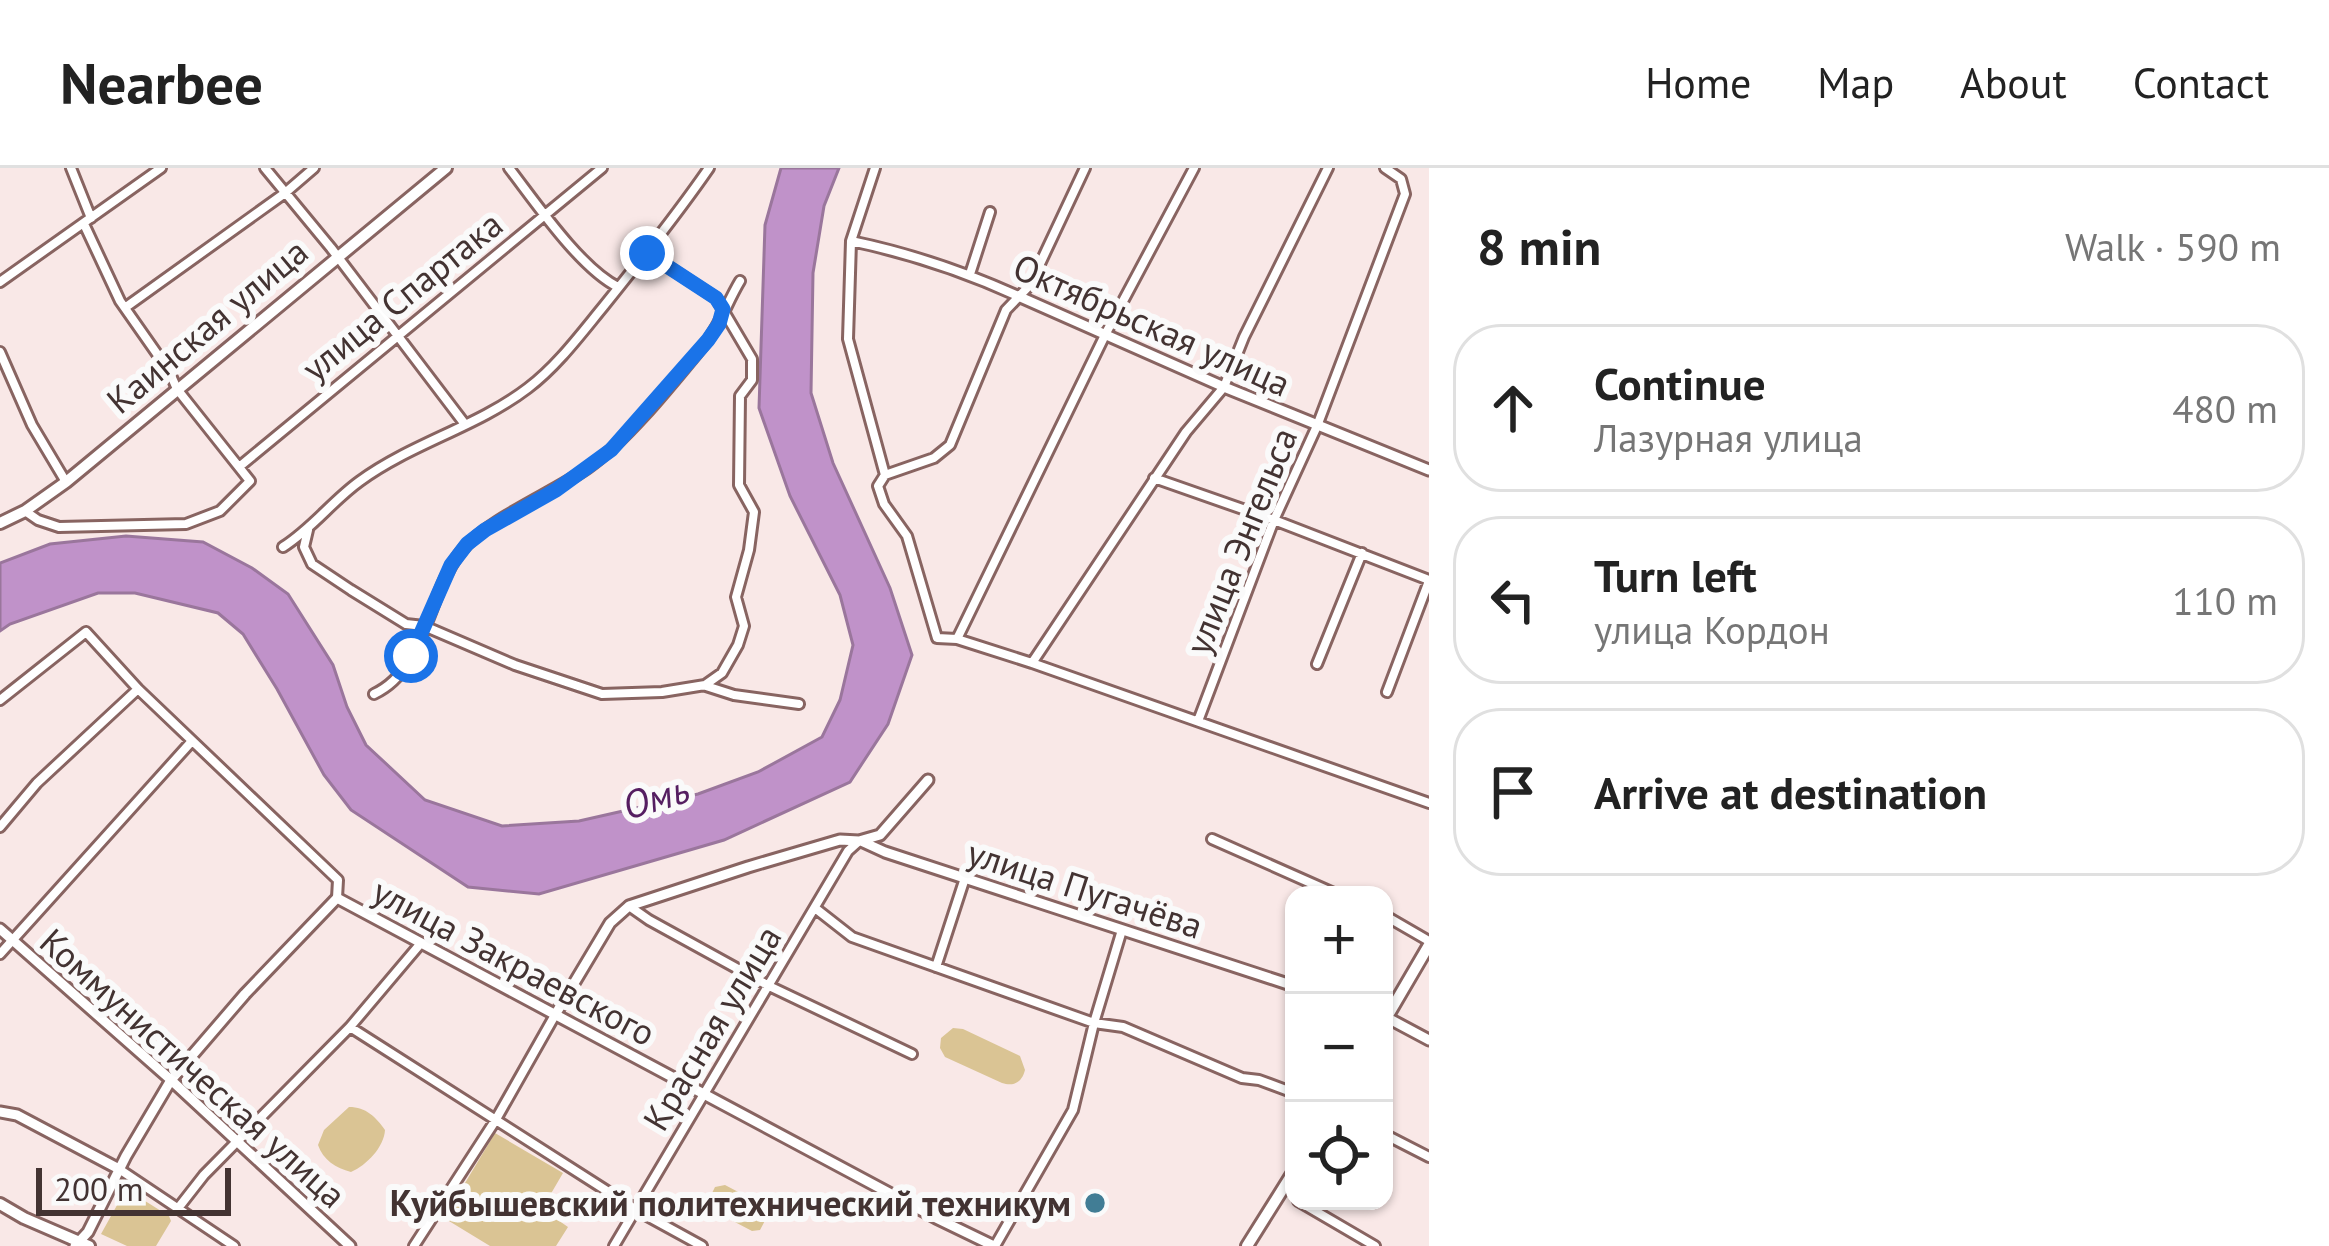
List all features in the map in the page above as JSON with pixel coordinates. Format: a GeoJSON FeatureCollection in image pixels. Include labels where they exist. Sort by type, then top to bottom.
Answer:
{"type":"FeatureCollection","features":[{"type":"Feature","properties":{"kind":"main road","name":"Каинская улица"},"geometry":{"type":"LineString","coordinates":[[0,522],[66,482],[446,168]]}},
{"type":"Feature","properties":{"kind":"main road"},"geometry":{"type":"LineString","coordinates":[[1393,1004],[1429,943]]}},
{"type":"Feature","properties":{"kind":"main road"},"geometry":{"type":"LineString","coordinates":[[1247,1246],[1285,1187]]}},
{"type":"Feature","properties":{"kind":"main road"},"geometry":{"type":"LineString","coordinates":[[0,1204],[81,1245]]}},
{"type":"Feature","properties":{"kind":"street"},"geometry":{"type":"LineString","coordinates":[[25,511],[59,527],[186,524],[220,511],[250,481],[177,389],[170,371],[120,301],[70,168]]}},
{"type":"Feature","properties":{"kind":"street"},"geometry":{"type":"LineString","coordinates":[[0,282],[161,168]]}},
{"type":"Feature","properties":{"kind":"street"},"geometry":{"type":"LineString","coordinates":[[265,168],[464,423]]}},
{"type":"Feature","properties":{"kind":"street"},"geometry":{"type":"LineString","coordinates":[[126,308],[314,168]]}},
{"type":"Feature","properties":{"kind":"street"},"geometry":{"type":"LineString","coordinates":[[509,168],[544,214],[607,281],[619,287]]}},
{"type":"Feature","properties":{"kind":"street","name":"улица Спартака"},"geometry":{"type":"LineString","coordinates":[[239,467],[602,168]]}},
{"type":"Feature","properties":{"kind":"street"},"geometry":{"type":"LineString","coordinates":[[283,547],[359,482],[528,388],[555,364],[619,287],[710,168]]}},
{"type":"Feature","properties":{"kind":"street"},"geometry":{"type":"LineString","coordinates":[[875,168],[850,241],[848,339],[885,475]]}},
{"type":"Feature","properties":{"kind":"street"},"geometry":{"type":"LineString","coordinates":[[1085,168],[1030,285],[1006,310],[950,445],[934,458],[885,475],[878,486],[884,504],[908,536],[937,638],[958,639],[1032,663],[1429,803]]}},
{"type":"Feature","properties":{"kind":"street"},"geometry":{"type":"LineString","coordinates":[[958,639],[1106,333],[1194,168]]}},
{"type":"Feature","properties":{"kind":"street"},"geometry":{"type":"LineString","coordinates":[[1032,663],[1186,432],[1224,387],[1328,168]]}},
{"type":"Feature","properties":{"kind":"street","name":"улица Энгельса"},"geometry":{"type":"LineString","coordinates":[[1198,721],[1405,194],[1401,179],[1385,168]]}},
{"type":"Feature","properties":{"kind":"street"},"geometry":{"type":"LineString","coordinates":[[970,274],[990,212]]}},
{"type":"Feature","properties":{"kind":"street","name":"Октябрьская улица"},"geometry":{"type":"LineString","coordinates":[[850,241],[970,274],[1224,387],[1429,470]]}},
{"type":"Feature","properties":{"kind":"street"},"geometry":{"type":"LineString","coordinates":[[647,253],[716,298],[752,359],[752,380],[740,396],[738,460],[739,485],[754,512],[736,597],[744,626],[722,674],[704,686]]}},
{"type":"Feature","properties":{"kind":"street"},"geometry":{"type":"LineString","coordinates":[[374,694],[390,686],[417,648],[451,565],[467,544],[611,450],[708,340],[740,281]]}},
{"type":"Feature","properties":{"kind":"street"},"geometry":{"type":"LineString","coordinates":[[0,352],[32,424],[66,482]]}},
{"type":"Feature","properties":{"kind":"street"},"geometry":{"type":"LineString","coordinates":[[1154,478],[1429,580],[1387,692]]}},
{"type":"Feature","properties":{"kind":"street"},"geometry":{"type":"LineString","coordinates":[[308,530],[304,547],[313,564],[406,624],[424,626],[514,665],[602,694],[704,686],[799,704]]}},
{"type":"Feature","properties":{"kind":"street"},"geometry":{"type":"LineString","coordinates":[[1317,664],[1362,553]]}},
{"type":"Feature","properties":{"kind":"street","name":"улица Закраевского"},"geometry":{"type":"LineString","coordinates":[[0,700],[86,632],[138,689],[338,880],[338,898],[994,1246]]}},
{"type":"Feature","properties":{"kind":"street"},"geometry":{"type":"LineString","coordinates":[[0,827],[50,770],[138,689]]}},
{"type":"Feature","properties":{"kind":"street"},"geometry":{"type":"LineString","coordinates":[[0,954],[192,741]]}},
{"type":"Feature","properties":{"kind":"street"},"geometry":{"type":"LineString","coordinates":[[414,1246],[495,1121],[610,923],[629,906],[748,866],[840,840],[880,835],[928,780]]}},
{"type":"Feature","properties":{"kind":"street"},"geometry":{"type":"LineString","coordinates":[[1212,838],[1318,886]]}},
{"type":"Feature","properties":{"kind":"street","name":"улица Пугачёва"},"geometry":{"type":"LineString","coordinates":[[860,841],[1285,983]]}},
{"type":"Feature","properties":{"kind":"street","name":"Красная улица"},"geometry":{"type":"LineString","coordinates":[[614,1246],[848,850],[860,841]]}},
{"type":"Feature","properties":{"kind":"street"},"geometry":{"type":"LineString","coordinates":[[936,967],[964,878]]}},
{"type":"Feature","properties":{"kind":"street"},"geometry":{"type":"LineString","coordinates":[[81,1245],[118,1168],[171,1080],[245,994],[338,898]]}},
{"type":"Feature","properties":{"kind":"street"},"geometry":{"type":"LineString","coordinates":[[629,906],[770,986],[912,1054]]}},
{"type":"Feature","properties":{"kind":"street"},"geometry":{"type":"LineString","coordinates":[[815,908],[852,937],[1094,1023],[1123,1028],[1242,1078],[1285,1090]]}},
{"type":"Feature","properties":{"kind":"street"},"geometry":{"type":"LineString","coordinates":[[1393,921],[1429,943]]}},
{"type":"Feature","properties":{"kind":"street","name":"Коммунистическая улица"},"geometry":{"type":"LineString","coordinates":[[0,929],[350,1246]]}},
{"type":"Feature","properties":{"kind":"street"},"geometry":{"type":"LineString","coordinates":[[994,1246],[1073,1110],[1122,930]]}},
{"type":"Feature","properties":{"kind":"street"},"geometry":{"type":"LineString","coordinates":[[179,1207],[236,1141],[350,1027],[421,942]]}},
{"type":"Feature","properties":{"kind":"street"},"geometry":{"type":"LineString","coordinates":[[1393,1022],[1429,1040]]}},
{"type":"Feature","properties":{"kind":"street"},"geometry":{"type":"LineString","coordinates":[[350,1027],[635,1209],[702,1246]]}},
{"type":"Feature","properties":{"kind":"street"},"geometry":{"type":"LineString","coordinates":[[0,1112],[16,1115],[118,1168],[234,1246]]}},
{"type":"Feature","properties":{"kind":"street"},"geometry":{"type":"LineString","coordinates":[[1393,1139],[1429,1157]]}},
{"type":"Feature","properties":{"kind":"street"},"geometry":{"type":"LineString","coordinates":[[1313,1210],[1375,1246]]}},
{"type":"Feature","properties":{"kind":"shaded area","name":"Омь"},"geometry":{"type":"Polygon","coordinates":[[[781,168],[839,168],[824,206],[813,273],[811,393],[833,463],[890,588],[912,655],[888,724],[850,782],[724,840],[539,894],[468,887],[351,810],[324,775],[243,634],[218,613],[135,593],[98,593],[0,631],[0,563],[50,544],[126,536],[203,542],[288,594],[333,665],[366,745],[425,800],[502,826],[579,821],[698,794],[758,772],[822,737],[840,700],[853,645],[840,595],[790,496],[759,408],[765,225],[781,168]]]}},
{"type":"Feature","properties":{"kind":"shaded area"},"geometry":{"type":"Polygon","coordinates":[[[953,1028],[1020,1056],[1025,1070],[1022,1078],[1014,1084],[1002,1083],[945,1057],[941,1038],[953,1028]]]}},
{"type":"Feature","properties":{"kind":"shaded area"},"geometry":{"type":"Polygon","coordinates":[[[349,1107],[370,1114],[385,1130],[374,1155],[351,1172],[331,1163],[318,1145],[324,1130],[349,1107]]]}},
{"type":"Feature","properties":{"kind":"shaded area"},"geometry":{"type":"Polygon","coordinates":[[[495,1133],[563,1173],[542,1209],[568,1227],[556,1246],[490,1246],[444,1218],[495,1133]]]}},
{"type":"Feature","properties":{"kind":"shaded area"},"geometry":{"type":"Polygon","coordinates":[[[725,1185],[765,1206],[769,1213],[760,1230],[752,1231],[712,1210],[708,1201],[715,1187],[725,1185]]]}},
{"type":"Feature","properties":{"kind":"shaded area"},"geometry":{"type":"Polygon","coordinates":[[[126,1189],[169,1216],[171,1221],[156,1246],[127,1246],[101,1234],[126,1189]]]}},
{"type":"Feature","properties":{"kind":"place","name":"Куйбышевский политехнический техникум"},"geometry":{"type":"Point","coordinates":[1095,1203]}},
{"type":"Feature","properties":{"kind":"route"},"geometry":{"type":"LineString","coordinates":[[411,656],[451,565],[467,544],[611,450],[719,324],[723,309],[716,298],[647,253]]}}]}
